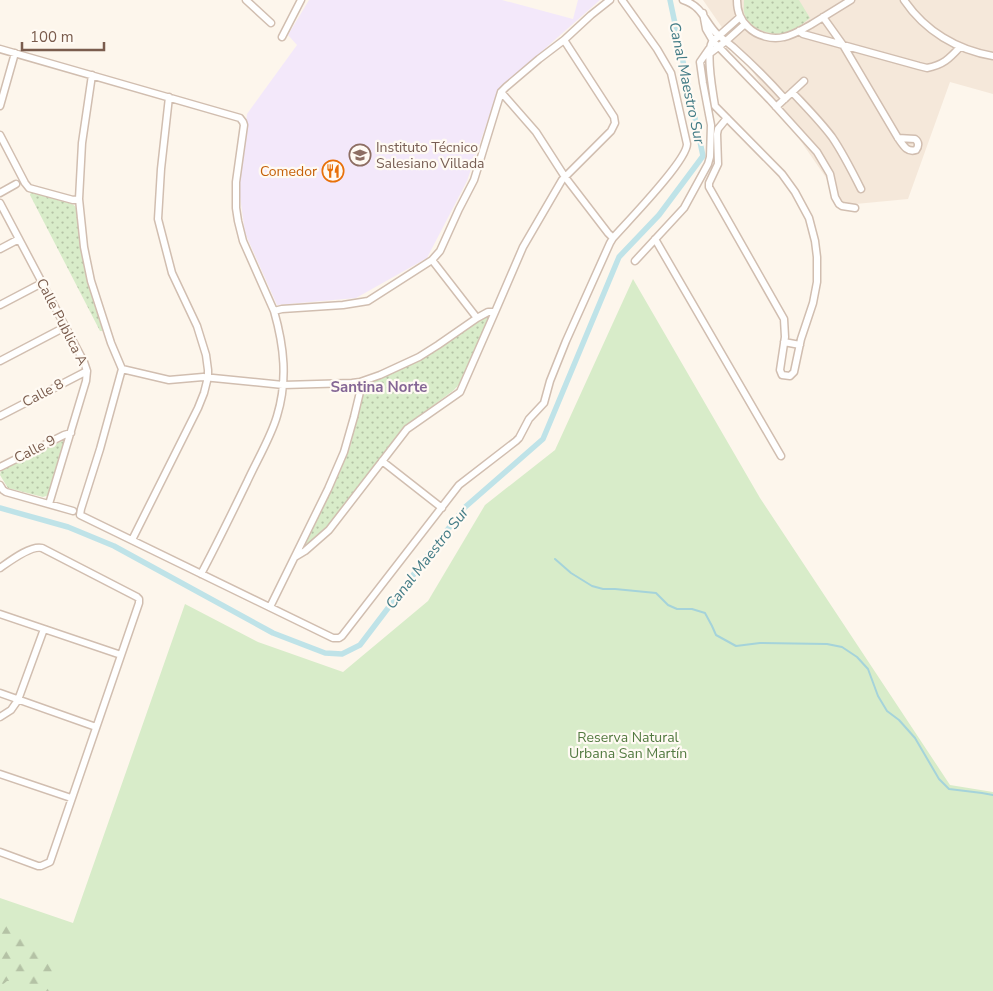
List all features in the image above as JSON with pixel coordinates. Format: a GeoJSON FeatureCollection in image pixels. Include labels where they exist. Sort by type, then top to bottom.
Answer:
{"type":"FeatureCollection","features":[{"type":"Feature","properties":{"kind":"street"},"geometry":{"type":"LineString","coordinates":[[246,0],[271,23]]}},
{"type":"Feature","properties":{"kind":"street"},"geometry":{"type":"LineString","coordinates":[[282,37],[301,0]]}},
{"type":"Feature","properties":{"kind":"street"},"geometry":{"type":"LineString","coordinates":[[274,311],[343,305],[368,300],[432,260],[440,251],[474,180],[501,92],[610,0]]}},
{"type":"Feature","properties":{"kind":"street"},"geometry":{"type":"LineString","coordinates":[[92,75],[82,143],[79,200],[84,247],[91,281],[110,343],[122,369],[80,513],[82,516],[333,638],[339,638],[461,483],[520,438],[529,419],[545,401],[550,381],[566,341],[613,238],[671,174],[687,148],[671,73],[657,49],[622,0]]}},
{"type":"Feature","properties":{"kind":"street"},"geometry":{"type":"LineString","coordinates":[[683,0],[702,12],[719,36],[785,99]]}},
{"type":"Feature","properties":{"kind":"street"},"geometry":{"type":"LineString","coordinates":[[737,0],[740,17],[745,24],[758,34],[772,38],[785,37],[799,31],[852,0]]}},
{"type":"Feature","properties":{"kind":"street"},"geometry":{"type":"LineString","coordinates":[[904,0],[926,26],[942,37],[960,47],[993,56]]}},
{"type":"Feature","properties":{"kind":"street"},"geometry":{"type":"LineString","coordinates":[[702,12],[706,29],[713,41],[817,152],[830,174],[835,197],[839,204],[855,208]]}},
{"type":"Feature","properties":{"kind":"street"},"geometry":{"type":"LineString","coordinates":[[727,118],[718,129],[718,164],[709,187],[785,323],[780,370],[782,375],[790,376],[794,372],[817,282],[815,241],[809,218],[802,202],[786,178],[727,118],[718,109],[714,100],[710,45],[740,17]]}},
{"type":"Feature","properties":{"kind":"street"},"geometry":{"type":"LineString","coordinates":[[823,17],[843,45],[898,138]]}},
{"type":"Feature","properties":{"kind":"street"},"geometry":{"type":"LineString","coordinates":[[636,261],[684,208],[704,174],[710,157],[710,125],[700,62],[709,51],[726,41],[745,24]]}},
{"type":"Feature","properties":{"kind":"street"},"geometry":{"type":"LineString","coordinates":[[799,31],[805,35],[927,68],[945,62],[960,47]]}},
{"type":"Feature","properties":{"kind":"street"},"geometry":{"type":"LineString","coordinates":[[295,557],[305,551],[329,530],[408,429],[461,390],[523,247],[564,177],[611,131],[615,119],[564,40]]}},
{"type":"Feature","properties":{"kind":"street"},"geometry":{"type":"LineString","coordinates":[[0,49],[238,116],[243,122],[236,182],[236,208],[244,241],[274,311],[283,348],[283,385],[280,406],[274,426],[201,574]]}},
{"type":"Feature","properties":{"kind":"street"},"geometry":{"type":"LineString","coordinates":[[0,106],[15,53]]}},
{"type":"Feature","properties":{"kind":"street"},"geometry":{"type":"LineString","coordinates":[[776,107],[804,81]]}},
{"type":"Feature","properties":{"kind":"street"},"geometry":{"type":"LineString","coordinates":[[501,92],[536,132],[564,177],[613,238]]}},
{"type":"Feature","properties":{"kind":"street"},"geometry":{"type":"LineString","coordinates":[[792,92],[814,115],[832,138],[861,188]]}},
{"type":"Feature","properties":{"kind":"street"},"geometry":{"type":"LineString","coordinates":[[132,540],[198,408],[208,377],[208,362],[201,337],[172,273],[158,219],[161,169],[169,97]]}},
{"type":"Feature","properties":{"kind":"street"},"geometry":{"type":"LineString","coordinates":[[0,135],[27,186],[31,189],[79,200]]}},
{"type":"Feature","properties":{"kind":"street"},"geometry":{"type":"LineString","coordinates":[[0,193],[16,184]]}},
{"type":"Feature","properties":{"kind":"street","name":"Calle Publica A"},"geometry":{"type":"LineString","coordinates":[[0,203],[87,371],[71,434],[49,504]]}},
{"type":"Feature","properties":{"kind":"street"},"geometry":{"type":"LineString","coordinates":[[0,249],[19,239]]}},
{"type":"Feature","properties":{"kind":"street"},"geometry":{"type":"LineString","coordinates":[[655,239],[781,456]]}},
{"type":"Feature","properties":{"kind":"street"},"geometry":{"type":"LineString","coordinates":[[432,260],[477,318]]}},
{"type":"Feature","properties":{"kind":"street"},"geometry":{"type":"LineString","coordinates":[[0,305],[42,283]]}},
{"type":"Feature","properties":{"kind":"street"},"geometry":{"type":"LineString","coordinates":[[122,369],[169,380],[208,377],[283,385],[347,384],[380,375],[419,357],[485,313],[495,312]]}},
{"type":"Feature","properties":{"kind":"street"},"geometry":{"type":"LineString","coordinates":[[0,361],[65,327]]}},
{"type":"Feature","properties":{"kind":"street"},"geometry":{"type":"LineString","coordinates":[[784,342],[800,345]]}},
{"type":"Feature","properties":{"kind":"street","name":"Calle 8"},"geometry":{"type":"LineString","coordinates":[[0,416],[87,371]]}},
{"type":"Feature","properties":{"kind":"street"},"geometry":{"type":"LineString","coordinates":[[270,607],[328,489],[344,452],[360,392],[360,382]]}},
{"type":"Feature","properties":{"kind":"street","name":"Calle 9"},"geometry":{"type":"LineString","coordinates":[[0,467],[64,435],[71,434]]}},
{"type":"Feature","properties":{"kind":"street"},"geometry":{"type":"LineString","coordinates":[[382,461],[442,508]]}},
{"type":"Feature","properties":{"kind":"street"},"geometry":{"type":"LineString","coordinates":[[0,485],[6,492],[73,511]]}},
{"type":"Feature","properties":{"kind":"street"},"geometry":{"type":"LineString","coordinates":[[0,568],[38,547],[140,599],[50,862],[38,866],[0,852]]}},
{"type":"Feature","properties":{"kind":"street"},"geometry":{"type":"LineString","coordinates":[[0,614],[121,655]]}},
{"type":"Feature","properties":{"kind":"street"},"geometry":{"type":"LineString","coordinates":[[0,718],[11,710],[18,700],[44,629]]}},
{"type":"Feature","properties":{"kind":"street"},"geometry":{"type":"LineString","coordinates":[[0,694],[96,727]]}},
{"type":"Feature","properties":{"kind":"street"},"geometry":{"type":"LineString","coordinates":[[0,774],[71,798]]}},
{"type":"Feature","properties":{"kind":"shaded area","name":"Instituto Técnico Salesiano Villada"},"geometry":{"type":"Polygon","coordinates":[[[309,0],[502,0],[573,19],[578,0],[600,0],[498,90],[467,181],[427,258],[356,298],[277,305],[245,233],[239,189],[247,114],[297,45],[288,35],[309,0]]]}},
{"type":"Feature","properties":{"kind":"shaded area"},"geometry":{"type":"Polygon","coordinates":[[[703,0],[993,0],[993,94],[950,82],[908,199],[845,205],[703,0]]]}},
{"type":"Feature","properties":{"kind":"green space"},"geometry":{"type":"Polygon","coordinates":[[[744,0],[799,0],[810,18],[795,29],[787,32],[769,33],[759,29],[747,20],[744,12],[744,0]]]}},
{"type":"Feature","properties":{"kind":"green space"},"geometry":{"type":"Polygon","coordinates":[[[31,192],[75,206],[86,272],[104,331],[100,331],[30,195],[31,192]]]}},
{"type":"Feature","properties":{"kind":"green space","name":"Reserva Natural Urbana San Martín"},"geometry":{"type":"Polygon","coordinates":[[[633,279],[760,498],[950,785],[993,792],[993,991],[0,991],[0,898],[73,923],[185,604],[258,642],[343,672],[428,601],[485,505],[555,450],[633,279]]]}},
{"type":"Feature","properties":{"kind":"green space"},"geometry":{"type":"Polygon","coordinates":[[[485,317],[489,318],[462,381],[454,390],[404,427],[327,527],[308,546],[306,543],[351,444],[363,385],[413,362],[485,317]]]}},
{"type":"Feature","properties":{"kind":"green space"},"geometry":{"type":"Polygon","coordinates":[[[62,441],[64,442],[49,495],[43,497],[8,488],[0,475],[1,470],[62,441]]]}},
{"type":"Feature","properties":{"kind":"green space"},"geometry":{"type":"Polygon","coordinates":[[[0,922],[14,927],[31,938],[44,955],[55,965],[57,977],[51,991],[27,991],[16,981],[7,981],[0,987],[0,922]]]}},
{"type":"Feature","properties":{"kind":"waterway","name":"Canal Maestro Sur"},"geometry":{"type":"LineString","coordinates":[[0,508],[68,527],[114,546],[273,633],[325,653],[342,654],[360,645],[464,508],[543,439],[619,257],[659,215],[703,156],[670,0]]}},
{"type":"Feature","properties":{"kind":"waterway"},"geometry":{"type":"LineString","coordinates":[[555,559],[571,573],[592,586],[603,589],[656,593],[668,605],[677,609],[692,609],[705,613],[716,635],[736,646],[760,643],[827,644],[842,647],[857,657],[868,669],[878,696],[887,711],[899,720],[915,738],[939,779],[949,789],[993,795]]}},
{"type":"Feature","properties":{"kind":"place","name":"Instituto Técnico Salesiano Villada"},"geometry":{"type":"Point","coordinates":[360,155]}},
{"type":"Feature","properties":{"kind":"place","name":"Comedor"},"geometry":{"type":"Point","coordinates":[333,171]}},
{"type":"Feature","properties":{"kind":"district","name":"Santina Norte"},"geometry":{"type":"Point","coordinates":[379,387]}}]}
